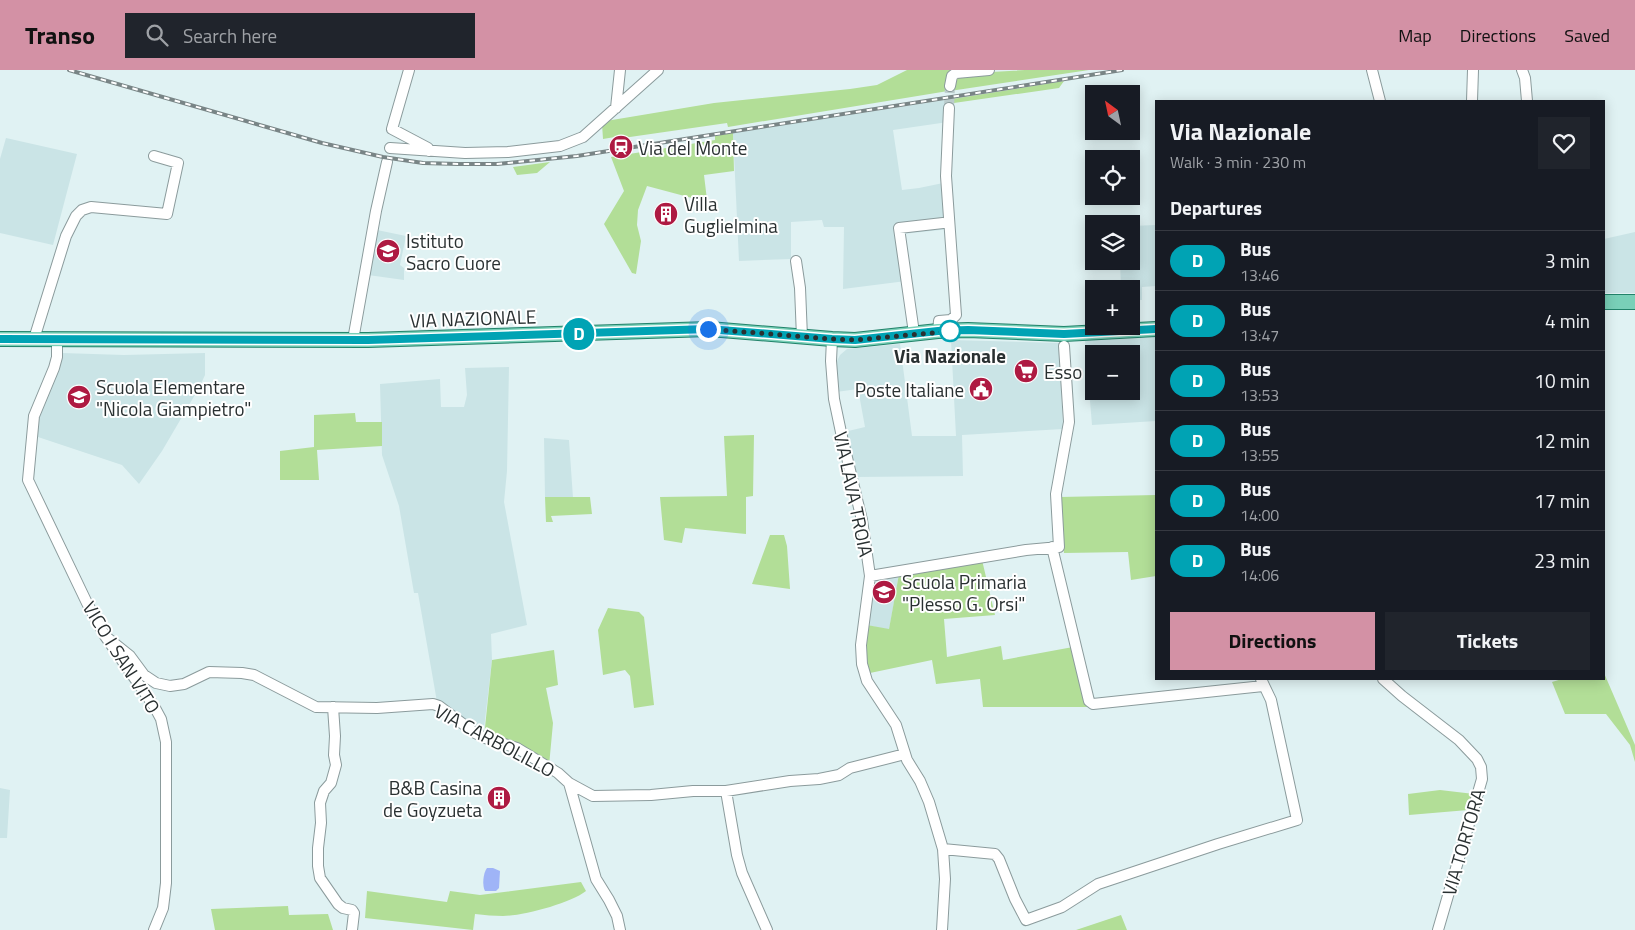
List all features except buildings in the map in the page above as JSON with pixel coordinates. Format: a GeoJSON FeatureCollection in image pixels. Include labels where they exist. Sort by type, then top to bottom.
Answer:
{"type":"FeatureCollection","features":[{"type":"Feature","properties":{"kind":"main road"},"geometry":{"type":"LineString","coordinates":[[1605,302],[1634,303]]}},
{"type":"Feature","properties":{"kind":"main road","name":"VIA NAZIONALE"},"geometry":{"type":"LineString","coordinates":[[0,339],[354,340],[708,329],[832,339],[873,338],[938,331],[968,330],[1064,341],[1155,330]]}},
{"type":"Feature","properties":{"kind":"street"},"geometry":{"type":"LineString","coordinates":[[409,70],[392,129],[428,148],[430,152]]}},
{"type":"Feature","properties":{"kind":"street"},"geometry":{"type":"LineString","coordinates":[[612,111],[620,70]]}},
{"type":"Feature","properties":{"kind":"street"},"geometry":{"type":"LineString","coordinates":[[390,148],[430,152],[491,153],[541,149],[574,142],[583,137],[658,70]]}},
{"type":"Feature","properties":{"kind":"street"},"geometry":{"type":"LineString","coordinates":[[950,86],[952,76],[956,73],[989,70]]}},
{"type":"Feature","properties":{"kind":"street"},"geometry":{"type":"LineString","coordinates":[[1372,70],[1380,100]]}},
{"type":"Feature","properties":{"kind":"street"},"geometry":{"type":"LineString","coordinates":[[1472,100],[1473,70]]}},
{"type":"Feature","properties":{"kind":"street"},"geometry":{"type":"LineString","coordinates":[[1522,70],[1525,78],[1527,100]]}},
{"type":"Feature","properties":{"kind":"street"},"geometry":{"type":"LineString","coordinates":[[938,331],[939,321],[951,320],[956,315],[946,176],[949,108]]}},
{"type":"Feature","properties":{"kind":"street"},"geometry":{"type":"LineString","coordinates":[[34,339],[66,236],[76,216],[82,210],[91,207],[167,214],[178,163],[154,156]]}},
{"type":"Feature","properties":{"kind":"street"},"geometry":{"type":"LineString","coordinates":[[354,340],[376,211],[387,162]]}},
{"type":"Feature","properties":{"kind":"street"},"geometry":{"type":"LineString","coordinates":[[914,334],[899,228],[943,222]]}},
{"type":"Feature","properties":{"kind":"street"},"geometry":{"type":"LineString","coordinates":[[796,262],[800,288],[802,337]]}},
{"type":"Feature","properties":{"kind":"street","name":"VICO I SAN VITO"},"geometry":{"type":"LineString","coordinates":[[58,339],[54,368],[34,416],[28,480],[87,603],[105,636],[161,719],[166,742],[166,883],[162,908],[154,930]]}},
{"type":"Feature","properties":{"kind":"street","name":"VIA LAVA TROIA"},"geometry":{"type":"LineString","coordinates":[[832,339],[834,399],[862,520],[870,576],[861,646],[862,664],[867,681],[896,725],[905,754],[929,802],[943,849],[945,878],[942,930]]}},
{"type":"Feature","properties":{"kind":"street"},"geometry":{"type":"LineString","coordinates":[[870,576],[1059,546],[1056,494],[1069,422],[1064,341]]}},
{"type":"Feature","properties":{"kind":"street"},"geometry":{"type":"LineString","coordinates":[[943,849],[995,854],[1000,859],[1015,900],[1026,920],[1062,907],[1098,884],[1297,820],[1271,700],[1262,682],[1093,704],[1089,701],[1052,547]]}},
{"type":"Feature","properties":{"kind":"street","name":"VIA CARBOLILLO"},"geometry":{"type":"LineString","coordinates":[[105,636],[130,656],[144,675],[156,683],[170,686],[184,684],[209,672],[242,673],[254,675],[316,707],[377,708],[433,704],[439,706],[475,733],[517,748],[593,796],[651,795],[693,791],[726,792],[839,775],[850,768],[905,754]]}},
{"type":"Feature","properties":{"kind":"street","name":"VIA TORTORA"},"geometry":{"type":"LineString","coordinates":[[1383,680],[1459,740],[1477,759],[1481,767],[1482,779],[1438,930]]}},
{"type":"Feature","properties":{"kind":"street"},"geometry":{"type":"LineString","coordinates":[[333,708],[336,765],[331,783],[324,791],[320,803],[321,823],[318,866],[320,878],[338,904],[343,908],[352,910],[354,913],[352,930]]}},
{"type":"Feature","properties":{"kind":"street"},"geometry":{"type":"LineString","coordinates":[[570,783],[596,879],[610,900],[620,930]]}},
{"type":"Feature","properties":{"kind":"street"},"geometry":{"type":"LineString","coordinates":[[726,792],[742,873],[768,930]]}},
{"type":"Feature","properties":{"kind":"shaded area"},"geometry":{"type":"Polygon","coordinates":[[[946,100],[948,122],[893,130],[902,190],[948,182],[950,229],[902,234],[906,281],[843,289],[844,227],[824,227],[822,220],[791,222],[791,259],[739,261],[733,133],[946,100]]]}},
{"type":"Feature","properties":{"kind":"shaded area"},"geometry":{"type":"Polygon","coordinates":[[[6,138],[77,154],[53,245],[0,233],[0,159],[6,138]]]}},
{"type":"Feature","properties":{"kind":"shaded area"},"geometry":{"type":"Polygon","coordinates":[[[1155,225],[1155,286],[1142,287],[1142,300],[1140,300],[1140,280],[1121,280],[1120,270],[1140,270],[1140,226],[1155,225]]]}},
{"type":"Feature","properties":{"kind":"shaded area","name":"Istituto Sacro Cuore"},"geometry":{"type":"Polygon","coordinates":[[[377,230],[406,236],[400,265],[404,268],[404,280],[368,275],[377,230]]]}},
{"type":"Feature","properties":{"kind":"shaded area"},"geometry":{"type":"Polygon","coordinates":[[[1635,232],[1635,293],[1605,293],[1605,239],[1635,232]]]}},
{"type":"Feature","properties":{"kind":"shaded area"},"geometry":{"type":"Polygon","coordinates":[[[1155,337],[1155,421],[1092,425],[1090,400],[1140,400],[1140,345],[1085,345],[1085,341],[1155,337]]]}},
{"type":"Feature","properties":{"kind":"shaded area"},"geometry":{"type":"Polygon","coordinates":[[[951,340],[1059,343],[1063,429],[962,435],[963,476],[857,477],[844,432],[865,427],[858,389],[836,392],[835,365],[840,355],[847,349],[900,344],[912,436],[956,436],[951,340]]]}},
{"type":"Feature","properties":{"kind":"shaded area"},"geometry":{"type":"Polygon","coordinates":[[[62,353],[124,355],[205,353],[205,375],[199,388],[162,451],[139,484],[122,465],[35,436],[37,422],[62,353]]]}},
{"type":"Feature","properties":{"kind":"shaded area"},"geometry":{"type":"Polygon","coordinates":[[[509,367],[507,471],[504,502],[527,625],[491,634],[492,660],[483,737],[437,702],[418,593],[414,593],[399,506],[382,455],[380,384],[440,379],[441,407],[464,407],[467,395],[465,368],[509,367]]]}},
{"type":"Feature","properties":{"kind":"shaded area"},"geometry":{"type":"Polygon","coordinates":[[[544,438],[569,440],[573,498],[545,497],[544,438]]]}},
{"type":"Feature","properties":{"kind":"shaded area","name":"Scuola Primaria \"Plesso G. Orsi\""},"geometry":{"type":"Polygon","coordinates":[[[899,574],[889,630],[867,625],[874,579],[899,574]]]}},
{"type":"Feature","properties":{"kind":"shaded area"},"geometry":{"type":"Polygon","coordinates":[[[0,788],[10,790],[7,838],[0,838],[0,788]]]}},
{"type":"Feature","properties":{"kind":"green space"},"geometry":{"type":"Polygon","coordinates":[[[907,70],[968,70],[949,78],[948,91],[728,127],[727,123],[616,139],[615,137],[603,139],[602,124],[606,121],[714,103],[877,85],[907,70]]]}},
{"type":"Feature","properties":{"kind":"green space"},"geometry":{"type":"Polygon","coordinates":[[[1025,70],[1089,70],[950,91],[952,78],[957,74],[1025,70]]]}},
{"type":"Feature","properties":{"kind":"green space"},"geometry":{"type":"Polygon","coordinates":[[[1064,81],[1059,88],[947,104],[946,100],[1064,81]]]}},
{"type":"Feature","properties":{"kind":"green space"},"geometry":{"type":"Polygon","coordinates":[[[733,133],[734,171],[704,175],[708,208],[692,198],[647,186],[638,210],[637,225],[641,241],[636,274],[632,273],[604,224],[624,191],[611,157],[715,140],[715,136],[733,133]]]}},
{"type":"Feature","properties":{"kind":"green space"},"geometry":{"type":"Polygon","coordinates":[[[550,162],[537,173],[517,175],[513,167],[550,162]]]}},
{"type":"Feature","properties":{"kind":"green space"},"geometry":{"type":"Polygon","coordinates":[[[355,413],[356,422],[382,422],[382,446],[317,450],[319,480],[280,480],[280,451],[314,447],[314,415],[355,413]]]}},
{"type":"Feature","properties":{"kind":"green space"},"geometry":{"type":"Polygon","coordinates":[[[754,435],[753,496],[746,497],[746,534],[685,528],[682,543],[664,540],[660,497],[727,496],[724,436],[754,435]]]}},
{"type":"Feature","properties":{"kind":"green space"},"geometry":{"type":"Polygon","coordinates":[[[1155,495],[1155,576],[1131,580],[1128,552],[1064,553],[1060,497],[1155,495]]]}},
{"type":"Feature","properties":{"kind":"green space"},"geometry":{"type":"Polygon","coordinates":[[[545,497],[590,497],[592,514],[551,516],[553,522],[546,522],[545,497]]]}},
{"type":"Feature","properties":{"kind":"green space"},"geometry":{"type":"Polygon","coordinates":[[[770,535],[784,535],[787,546],[790,589],[752,584],[770,535]]]}},
{"type":"Feature","properties":{"kind":"green space"},"geometry":{"type":"Polygon","coordinates":[[[982,560],[995,615],[944,619],[947,657],[1001,646],[1003,660],[1073,647],[1088,707],[983,707],[980,679],[936,684],[932,660],[870,673],[866,643],[867,625],[889,629],[899,574],[982,560]]]}},
{"type":"Feature","properties":{"kind":"green space"},"geometry":{"type":"Polygon","coordinates":[[[608,608],[639,612],[644,617],[654,705],[634,708],[630,676],[625,670],[603,675],[598,630],[608,608]]]}},
{"type":"Feature","properties":{"kind":"green space"},"geometry":{"type":"Polygon","coordinates":[[[554,650],[558,685],[546,688],[553,723],[549,766],[484,737],[492,660],[554,650]]]}},
{"type":"Feature","properties":{"kind":"green space"},"geometry":{"type":"Polygon","coordinates":[[[1605,675],[1635,745],[1635,762],[1630,745],[1606,714],[1565,714],[1552,682],[1559,680],[1605,680],[1605,675]]]}},
{"type":"Feature","properties":{"kind":"green space"},"geometry":{"type":"Polygon","coordinates":[[[1440,790],[1474,794],[1468,810],[1409,815],[1408,794],[1440,790]]]}},
{"type":"Feature","properties":{"kind":"green space"},"geometry":{"type":"Polygon","coordinates":[[[581,882],[586,891],[570,900],[546,908],[512,915],[475,914],[473,930],[365,918],[367,891],[447,902],[450,891],[480,895],[581,882]]]}},
{"type":"Feature","properties":{"kind":"green space"},"geometry":{"type":"Polygon","coordinates":[[[288,906],[289,915],[328,914],[333,930],[215,930],[211,909],[288,906]]]}},
{"type":"Feature","properties":{"kind":"green space"},"geometry":{"type":"Polygon","coordinates":[[[1121,915],[1127,930],[1076,930],[1121,915]]]}},
{"type":"Feature","properties":{"kind":"water"},"geometry":{"type":"Polygon","coordinates":[[[487,868],[500,871],[499,888],[496,891],[485,891],[484,889],[484,876],[487,868]]]}},
{"type":"Feature","properties":{"kind":"tunnel"},"geometry":{"type":"LineString","coordinates":[[949,108],[950,86]]}},
{"type":"Feature","properties":{"kind":"railway"},"geometry":{"type":"LineString","coordinates":[[69,70],[322,143],[383,157],[423,163],[458,164],[497,164],[577,156],[1122,70]]}},
{"type":"Feature","properties":{"kind":"bus line","name":"D"},"geometry":{"type":"LineString","coordinates":[[0,339],[368,340],[708,329],[855,340],[938,331],[968,330],[1064,334],[1155,329]]}},
{"type":"Feature","properties":{"kind":"place","name":"Via del Monte"},"geometry":{"type":"Point","coordinates":[621,147]}},
{"type":"Feature","properties":{"kind":"place","name":"Villa Guglielmina"},"geometry":{"type":"Point","coordinates":[666,214]}},
{"type":"Feature","properties":{"kind":"place","name":"Istituto Sacro Cuore"},"geometry":{"type":"Point","coordinates":[388,251]}},
{"type":"Feature","properties":{"kind":"place","name":"Via Nazionale"},"geometry":{"type":"Point","coordinates":[950,331]}},
{"type":"Feature","properties":{"kind":"place","name":"Esso"},"geometry":{"type":"Point","coordinates":[1026,371]}},
{"type":"Feature","properties":{"kind":"place","name":"Poste Italiane"},"geometry":{"type":"Point","coordinates":[981,389]}},
{"type":"Feature","properties":{"kind":"place","name":"Scuola Elementare \"Nicola Giampietro\""},"geometry":{"type":"Point","coordinates":[79,397]}},
{"type":"Feature","properties":{"kind":"place","name":"Scuola Primaria \"Plesso G. Orsi\""},"geometry":{"type":"Point","coordinates":[884,592]}},
{"type":"Feature","properties":{"kind":"place","name":"B&B Casina de Goyzueta"},"geometry":{"type":"Point","coordinates":[499,798]}},
{"type":"Feature","properties":{"kind":"route"},"geometry":{"type":"LineString","coordinates":[[708,329],[855,340],[953,331],[950,331]]}}]}
